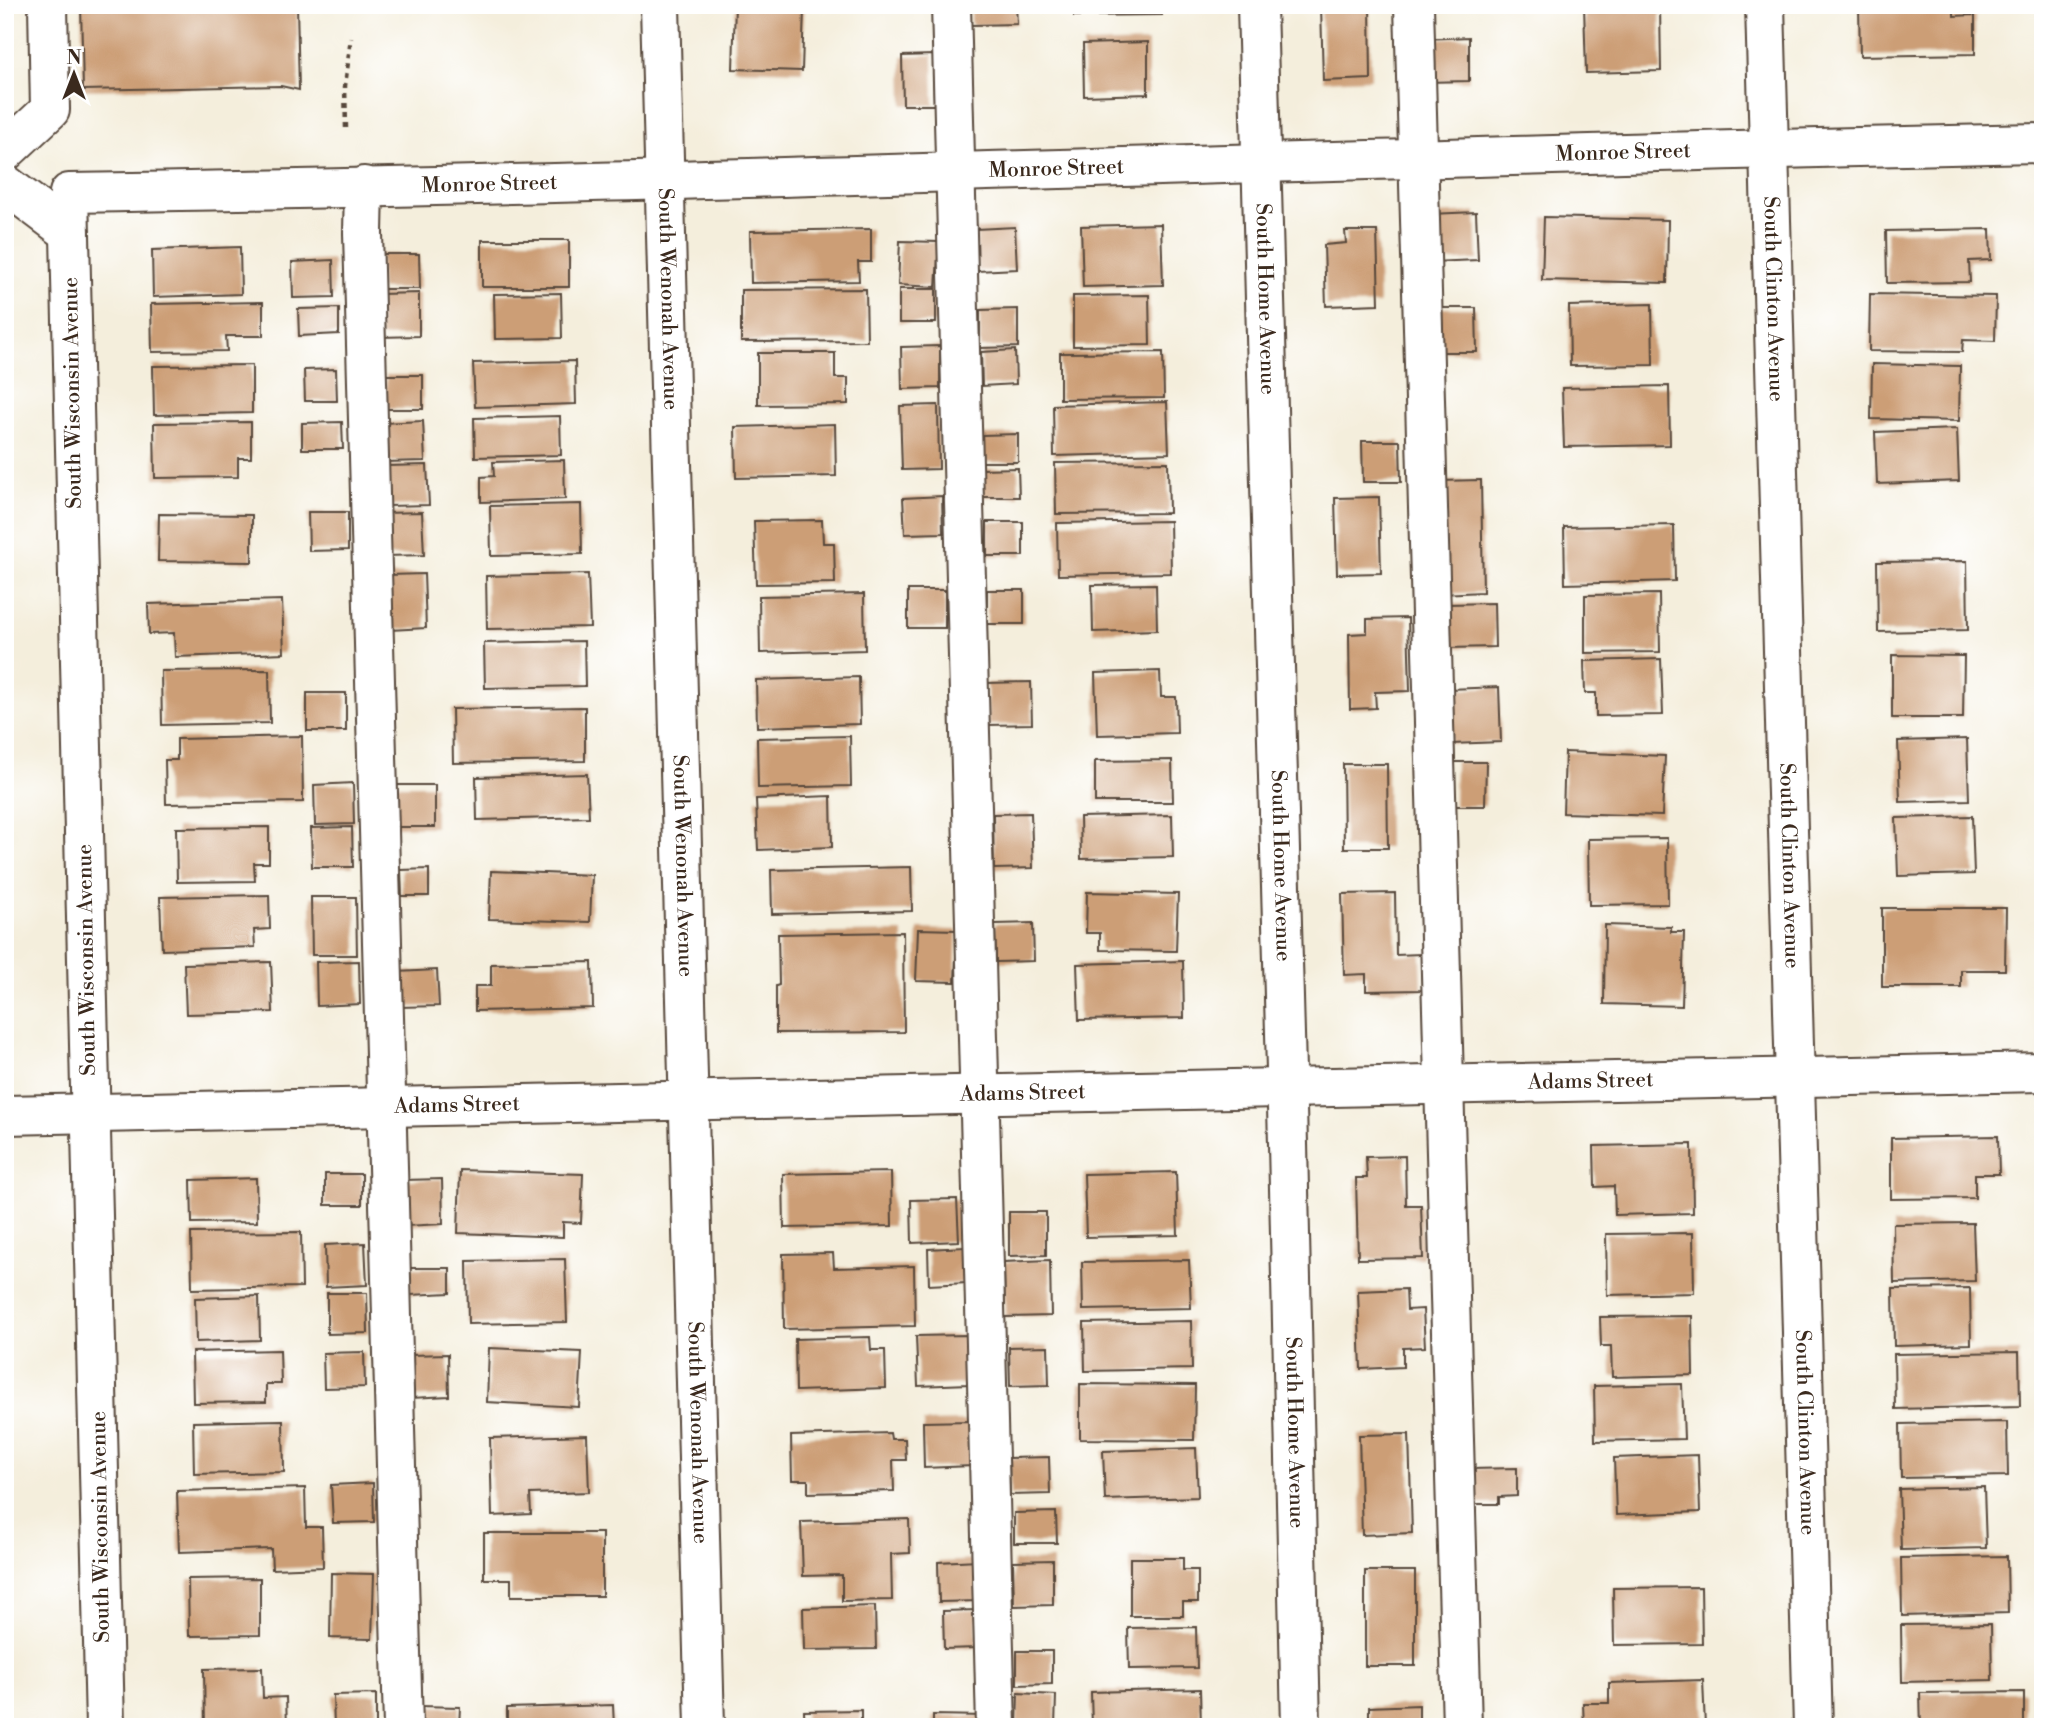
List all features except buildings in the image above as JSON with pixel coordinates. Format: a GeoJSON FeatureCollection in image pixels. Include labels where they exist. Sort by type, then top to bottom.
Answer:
{"type":"FeatureCollection","features":[{"type":"Feature","properties":{"kind":"street"},"geometry":{"type":"LineString","coordinates":[[5,152],[50,110],[48,5]]}},
{"type":"Feature","properties":{"kind":"street","name":"South Wenonah Avenue"},"geometry":{"type":"LineString","coordinates":[[660,5],[705,1727]]}},
{"type":"Feature","properties":{"kind":"street"},"geometry":{"type":"LineString","coordinates":[[951,5],[996,1727]]}},
{"type":"Feature","properties":{"kind":"street","name":"South Home Avenue"},"geometry":{"type":"LineString","coordinates":[[1257,5],[1287,1088],[1301,1727]]}},
{"type":"Feature","properties":{"kind":"street"},"geometry":{"type":"LineString","coordinates":[[1414,5],[1462,1727]]}},
{"type":"Feature","properties":{"kind":"street","name":"South Clinton Avenue"},"geometry":{"type":"LineString","coordinates":[[1765,5],[1813,1727]]}},
{"type":"Feature","properties":{"kind":"street","name":"Monroe Street"},"geometry":{"type":"LineString","coordinates":[[69,193],[2043,143]]}},
{"type":"Feature","properties":{"kind":"street"},"geometry":{"type":"LineString","coordinates":[[5,184],[69,233]]}},
{"type":"Feature","properties":{"kind":"street"},"geometry":{"type":"LineString","coordinates":[[364,186],[363,233],[403,1727]]}},
{"type":"Feature","properties":{"kind":"street","name":"South Wisconsin Avenue"},"geometry":{"type":"LineString","coordinates":[[69,193],[105,1727]]}},
{"type":"Feature","properties":{"kind":"street","name":"Adams Street"},"geometry":{"type":"LineString","coordinates":[[5,1115],[2043,1072]]}},
{"type":"Feature","properties":{"kind":"path"},"geometry":{"type":"LineString","coordinates":[[346,128],[345,86],[351,38]]}}]}
